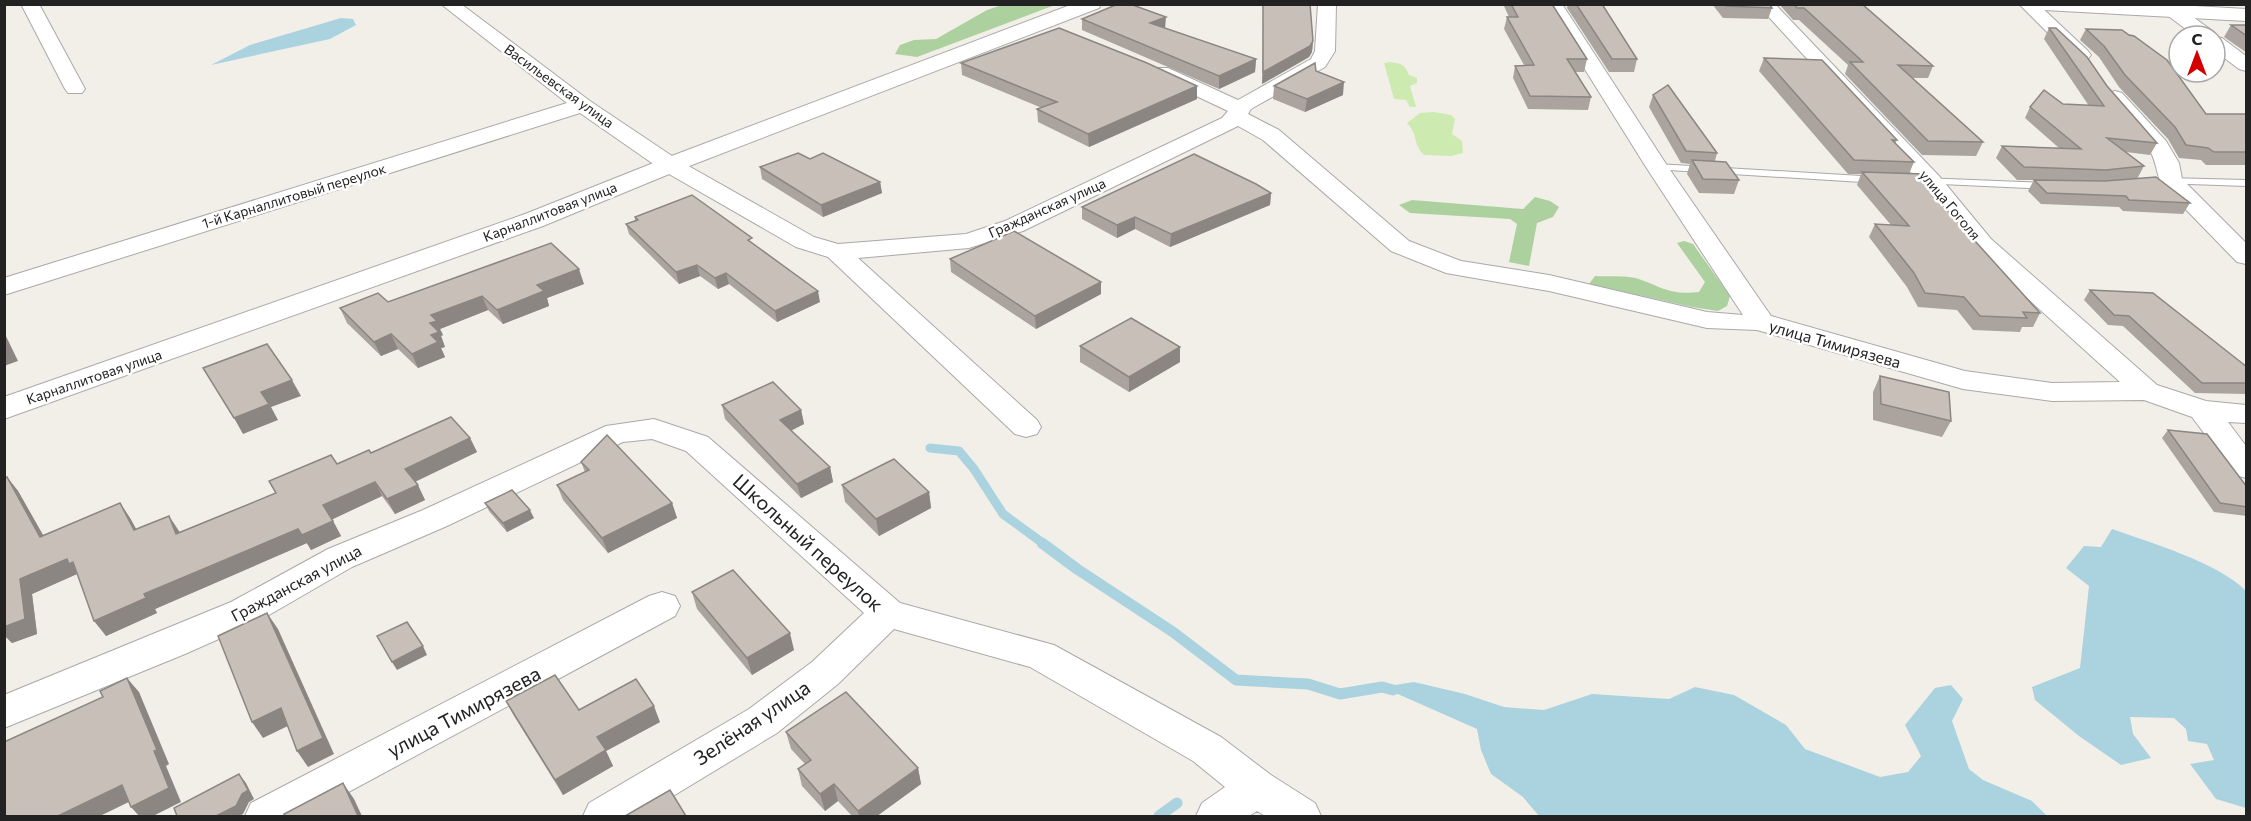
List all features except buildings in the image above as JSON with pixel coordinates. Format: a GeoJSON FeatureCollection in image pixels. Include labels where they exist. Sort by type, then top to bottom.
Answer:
{"type":"FeatureCollection","features":[{"type":"Feature","properties":{"kind":"street"},"geometry":{"type":"LineString","coordinates":[[30,4],[75,89]]}},
{"type":"Feature","properties":{"kind":"street","name":"Васильевская улица"},"geometry":{"type":"LineString","coordinates":[[449,4],[583,105],[670,165]]}},
{"type":"Feature","properties":{"kind":"street","name":"Карналлитовая улица"},"geometry":{"type":"LineString","coordinates":[[4,409],[534,220],[670,165],[1052,27],[1092,4]]}},
{"type":"Feature","properties":{"kind":"street","name":"Гражданская улица"},"geometry":{"type":"LineString","coordinates":[[670,165],[805,242],[837,252],[969,241],[1002,230],[1230,123],[1244,105],[1318,63],[1325,51],[1328,4]]}},
{"type":"Feature","properties":{"kind":"street","name":"улица Тимирязева"},"geometry":{"type":"LineString","coordinates":[[1553,4],[1657,167],[1761,322],[1963,380],[2052,392],[2147,391],[2203,410],[2247,414]]}},
{"type":"Feature","properties":{"kind":"street","name":"улица Гоголя"},"geometry":{"type":"LineString","coordinates":[[1766,4],[1921,181],[1982,244],[2147,391]]}},
{"type":"Feature","properties":{"kind":"street"},"geometry":{"type":"LineString","coordinates":[[2027,4],[2099,77],[2158,146],[2168,163],[2171,181],[2247,257]]}},
{"type":"Feature","properties":{"kind":"street"},"geometry":{"type":"LineString","coordinates":[[2044,4],[2247,15]]}},
{"type":"Feature","properties":{"kind":"street"},"geometry":{"type":"LineString","coordinates":[[2173,11],[2191,24]]}},
{"type":"Feature","properties":{"kind":"street"},"geometry":{"type":"LineString","coordinates":[[2227,51],[2247,66]]}},
{"type":"Feature","properties":{"kind":"street"},"geometry":{"type":"LineString","coordinates":[[1145,65],[1238,113],[1270,135],[1400,246],[1455,268],[1549,283],[1707,320],[1761,322]]}},
{"type":"Feature","properties":{"kind":"street","name":"1-й Карналлитовый переулок"},"geometry":{"type":"LineString","coordinates":[[4,286],[583,105]]}},
{"type":"Feature","properties":{"kind":"street"},"geometry":{"type":"LineString","coordinates":[[837,252],[1026,427]]}},
{"type":"Feature","properties":{"kind":"street"},"geometry":{"type":"LineString","coordinates":[[2203,410],[2247,468]]}},
{"type":"Feature","properties":{"kind":"street","name":"Гражданская улица"},"geometry":{"type":"LineString","coordinates":[[4,712],[172,645],[223,621],[340,558],[435,518],[616,433],[654,429]]}},
{"type":"Feature","properties":{"kind":"street","name":"Школьный переулок"},"geometry":{"type":"LineString","coordinates":[[654,429],[697,444],[888,614],[1041,656],[1207,749],[1256,788],[1300,816]]}},
{"type":"Feature","properties":{"kind":"street","name":"улица Тимирязева"},"geometry":{"type":"LineString","coordinates":[[266,816],[662,606]]}},
{"type":"Feature","properties":{"kind":"street","name":"Зелёная улица"},"geometry":{"type":"LineString","coordinates":[[604,816],[763,721],[825,673],[868,630],[888,614]]}},
{"type":"Feature","properties":{"kind":"street"},"geometry":{"type":"LineString","coordinates":[[1217,816],[1256,788]]}},
{"type":"Feature","properties":{"kind":"lane"},"geometry":{"type":"LineString","coordinates":[[1657,167],[1888,180]]}},
{"type":"Feature","properties":{"kind":"lane"},"geometry":{"type":"LineString","coordinates":[[1921,181],[2059,186]]}},
{"type":"Feature","properties":{"kind":"lane"},"geometry":{"type":"LineString","coordinates":[[2148,182],[2247,183]]}},
{"type":"Feature","properties":{"kind":"green space"},"geometry":{"type":"Polygon","coordinates":[[[1002,5],[1055,5],[917,57],[895,54],[900,45],[914,40],[936,39],[987,10],[1002,5]]]}},
{"type":"Feature","properties":{"kind":"green space"},"geometry":{"type":"Polygon","coordinates":[[[1384,63],[1402,65],[1409,75],[1417,78],[1417,83],[1410,86],[1416,107],[1410,107],[1406,100],[1394,99],[1384,63]]]}},
{"type":"Feature","properties":{"kind":"green space"},"geometry":{"type":"Polygon","coordinates":[[[1434,112],[1451,115],[1455,119],[1452,134],[1462,141],[1463,153],[1451,156],[1424,155],[1420,151],[1407,123],[1420,113],[1434,112]]]}},
{"type":"Feature","properties":{"kind":"green space"},"geometry":{"type":"Polygon","coordinates":[[[1535,197],[1550,201],[1559,207],[1553,217],[1537,223],[1529,266],[1509,262],[1517,224],[1510,219],[1410,213],[1399,205],[1412,200],[1523,209],[1535,197]]]}},
{"type":"Feature","properties":{"kind":"green space"},"geometry":{"type":"Polygon","coordinates":[[[1684,241],[1693,244],[1730,296],[1727,306],[1718,311],[1692,307],[1589,284],[1595,276],[1623,277],[1639,279],[1673,292],[1699,292],[1705,282],[1677,243],[1684,241]]]}},
{"type":"Feature","properties":{"kind":"water"},"geometry":{"type":"Polygon","coordinates":[[[341,18],[353,19],[356,25],[330,39],[211,65],[250,45],[341,18]]]}},
{"type":"Feature","properties":{"kind":"water"},"geometry":{"type":"Polygon","coordinates":[[[2112,529],[2164,547],[2219,571],[2246,591],[2246,808],[2216,799],[2190,764],[2214,760],[2207,744],[2188,741],[2186,729],[2174,718],[2130,717],[2133,734],[2151,758],[2121,765],[2079,736],[2035,700],[2032,687],[2080,668],[2089,586],[2066,568],[2084,546],[2101,547],[2112,529]]]}},
{"type":"Feature","properties":{"kind":"water"},"geometry":{"type":"Polygon","coordinates":[[[1414,682],[1465,694],[1504,707],[1544,710],[1592,694],[1669,699],[1695,687],[1734,695],[1786,725],[1805,749],[1880,777],[1908,772],[1921,756],[1905,725],[1935,688],[1951,685],[1963,699],[1952,721],[1969,769],[1983,780],[2032,801],[2047,816],[1539,816],[1523,797],[1491,774],[1481,750],[1477,729],[1382,687],[1414,682]]]}},
{"type":"Feature","properties":{"kind":"waterway"},"geometry":{"type":"LineString","coordinates":[[930,448],[959,451],[974,469],[1003,514],[1044,544]]}},
{"type":"Feature","properties":{"kind":"waterway"},"geometry":{"type":"LineString","coordinates":[[1042,543],[1077,569],[1173,632],[1236,680],[1308,684],[1340,694],[1382,687],[1393,690]]}},
{"type":"Feature","properties":{"kind":"waterway"},"geometry":{"type":"LineString","coordinates":[[1159,816],[1177,803]]}}]}
